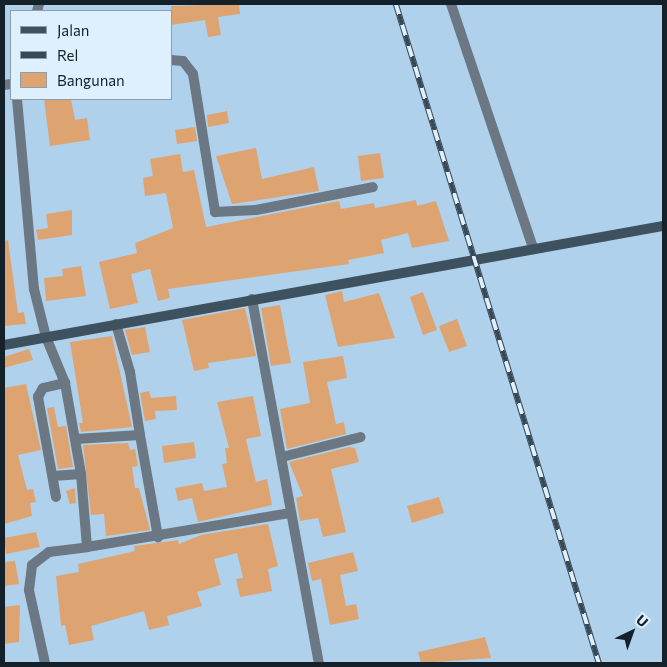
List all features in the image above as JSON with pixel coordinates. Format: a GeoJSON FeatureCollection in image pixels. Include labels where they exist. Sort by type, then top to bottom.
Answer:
{"type":"FeatureCollection","features":[{"type":"Feature","properties":{"kind":"street"},"geometry":{"type":"LineString","coordinates":[[451,4],[534,248]]}},
{"type":"Feature","properties":{"kind":"street"},"geometry":{"type":"LineString","coordinates":[[172,60],[184,61],[193,74],[215,212],[256,210],[373,188]]}},
{"type":"Feature","properties":{"kind":"street"},"geometry":{"type":"LineString","coordinates":[[17,100],[34,289],[46,337],[65,383],[81,474],[87,547]]}},
{"type":"Feature","properties":{"kind":"street"},"geometry":{"type":"LineString","coordinates":[[4,345],[663,226]]}},
{"type":"Feature","properties":{"kind":"street"},"geometry":{"type":"LineString","coordinates":[[252,299],[319,663]]}},
{"type":"Feature","properties":{"kind":"street"},"geometry":{"type":"LineString","coordinates":[[116,324],[130,372],[158,537]]}},
{"type":"Feature","properties":{"kind":"street"},"geometry":{"type":"LineString","coordinates":[[56,497],[38,397],[43,388],[65,383]]}},
{"type":"Feature","properties":{"kind":"street"},"geometry":{"type":"LineString","coordinates":[[76,439],[140,435]]}},
{"type":"Feature","properties":{"kind":"street"},"geometry":{"type":"LineString","coordinates":[[282,457],[361,437]]}},
{"type":"Feature","properties":{"kind":"street"},"geometry":{"type":"LineString","coordinates":[[53,476],[81,474]]}},
{"type":"Feature","properties":{"kind":"street"},"geometry":{"type":"LineString","coordinates":[[45,663],[29,590],[32,565],[49,552],[158,537],[291,513]]}},
{"type":"Feature","properties":{"kind":"building"},"geometry":{"type":"Polygon","coordinates":[[[239,4],[240,14],[218,17],[221,35],[208,37],[205,20],[172,25],[171,6],[239,4]]]}},
{"type":"Feature","properties":{"kind":"building"},"geometry":{"type":"Polygon","coordinates":[[[44,100],[71,100],[75,120],[87,118],[90,140],[50,146],[44,100]]]}},
{"type":"Feature","properties":{"kind":"building"},"geometry":{"type":"Polygon","coordinates":[[[227,111],[229,123],[208,127],[207,115],[227,111]]]}},
{"type":"Feature","properties":{"kind":"building"},"geometry":{"type":"Polygon","coordinates":[[[195,127],[197,141],[177,144],[175,130],[195,127]]]}},
{"type":"Feature","properties":{"kind":"building"},"geometry":{"type":"Polygon","coordinates":[[[256,148],[262,179],[314,167],[319,191],[232,204],[216,156],[256,148]]]}},
{"type":"Feature","properties":{"kind":"building"},"geometry":{"type":"Polygon","coordinates":[[[380,153],[384,178],[361,181],[358,156],[380,153]]]}},
{"type":"Feature","properties":{"kind":"building"},"geometry":{"type":"Polygon","coordinates":[[[180,154],[183,172],[194,170],[206,227],[339,201],[341,209],[374,203],[375,208],[416,200],[417,206],[436,201],[449,241],[412,248],[408,233],[381,240],[384,253],[348,260],[349,264],[168,289],[170,298],[158,301],[150,269],[131,274],[138,303],[110,309],[99,262],[137,253],[135,243],[173,228],[166,193],[145,196],[143,178],[153,176],[150,159],[180,154]]]}},
{"type":"Feature","properties":{"kind":"building"},"geometry":{"type":"Polygon","coordinates":[[[72,210],[72,235],[38,240],[36,230],[48,228],[46,214],[72,210]]]}},
{"type":"Feature","properties":{"kind":"building"},"geometry":{"type":"Polygon","coordinates":[[[8,240],[18,313],[24,312],[26,324],[4,326],[4,241],[8,240]]]}},
{"type":"Feature","properties":{"kind":"building"},"geometry":{"type":"Polygon","coordinates":[[[81,266],[86,296],[46,301],[44,278],[63,276],[62,269],[81,266]]]}},
{"type":"Feature","properties":{"kind":"building"},"geometry":{"type":"Polygon","coordinates":[[[342,291],[344,302],[379,293],[395,338],[338,347],[325,295],[342,291]]]}},
{"type":"Feature","properties":{"kind":"building"},"geometry":{"type":"Polygon","coordinates":[[[423,292],[437,330],[423,335],[410,297],[423,292]]]}},
{"type":"Feature","properties":{"kind":"building"},"geometry":{"type":"Polygon","coordinates":[[[280,305],[291,363],[271,366],[261,308],[280,305]]]}},
{"type":"Feature","properties":{"kind":"building"},"geometry":{"type":"Polygon","coordinates":[[[245,308],[256,356],[208,363],[209,368],[194,371],[182,320],[245,308]]]}},
{"type":"Feature","properties":{"kind":"building"},"geometry":{"type":"Polygon","coordinates":[[[457,319],[467,346],[449,352],[439,326],[457,319]]]}},
{"type":"Feature","properties":{"kind":"building"},"geometry":{"type":"Polygon","coordinates":[[[145,327],[150,352],[132,355],[125,330],[145,327]]]}},
{"type":"Feature","properties":{"kind":"building"},"geometry":{"type":"Polygon","coordinates":[[[112,336],[132,427],[81,432],[79,423],[83,423],[70,342],[112,336]]]}},
{"type":"Feature","properties":{"kind":"building"},"geometry":{"type":"Polygon","coordinates":[[[29,349],[33,360],[4,368],[4,357],[29,349]]]}},
{"type":"Feature","properties":{"kind":"building"},"geometry":{"type":"Polygon","coordinates":[[[343,356],[347,378],[327,382],[336,424],[344,422],[346,434],[287,449],[280,409],[310,403],[303,362],[343,356]]]}},
{"type":"Feature","properties":{"kind":"building"},"geometry":{"type":"Polygon","coordinates":[[[26,384],[41,450],[18,455],[27,490],[33,489],[36,502],[30,503],[32,516],[4,524],[4,388],[26,384]]]}},
{"type":"Feature","properties":{"kind":"building"},"geometry":{"type":"Polygon","coordinates":[[[149,391],[151,398],[176,396],[177,410],[155,411],[156,419],[145,421],[140,393],[149,391]]]}},
{"type":"Feature","properties":{"kind":"building"},"geometry":{"type":"Polygon","coordinates":[[[253,396],[261,436],[246,439],[256,482],[267,479],[272,505],[198,522],[192,498],[178,501],[175,488],[202,483],[204,491],[227,487],[222,464],[227,463],[225,448],[229,448],[217,402],[253,396]]]}},
{"type":"Feature","properties":{"kind":"building"},"geometry":{"type":"Polygon","coordinates":[[[54,407],[58,427],[66,426],[73,467],[58,469],[47,408],[54,407]]]}},
{"type":"Feature","properties":{"kind":"building"},"geometry":{"type":"Polygon","coordinates":[[[194,442],[196,458],[164,463],[162,446],[194,442]]]}},
{"type":"Feature","properties":{"kind":"building"},"geometry":{"type":"Polygon","coordinates":[[[128,443],[130,450],[135,449],[138,466],[132,467],[135,488],[139,488],[150,530],[106,536],[104,514],[91,515],[83,445],[128,443]]]}},
{"type":"Feature","properties":{"kind":"building"},"geometry":{"type":"Polygon","coordinates":[[[349,447],[355,448],[359,462],[331,469],[346,532],[323,537],[318,518],[300,521],[296,498],[303,496],[289,462],[349,447]]]}},
{"type":"Feature","properties":{"kind":"building"},"geometry":{"type":"Polygon","coordinates":[[[75,488],[76,503],[70,504],[66,491],[75,488]]]}},
{"type":"Feature","properties":{"kind":"building"},"geometry":{"type":"Polygon","coordinates":[[[439,497],[444,513],[412,523],[407,506],[439,497]]]}},
{"type":"Feature","properties":{"kind":"building"},"geometry":{"type":"Polygon","coordinates":[[[268,524],[278,566],[268,569],[272,591],[240,597],[236,579],[243,578],[237,553],[214,559],[221,585],[197,592],[202,606],[167,616],[169,625],[149,630],[144,611],[91,626],[94,640],[69,645],[65,625],[61,626],[56,576],[79,572],[78,564],[135,551],[134,546],[178,540],[179,544],[201,535],[268,524]]]}},
{"type":"Feature","properties":{"kind":"building"},"geometry":{"type":"Polygon","coordinates":[[[36,532],[40,547],[6,554],[4,538],[36,532]]]}},
{"type":"Feature","properties":{"kind":"building"},"geometry":{"type":"Polygon","coordinates":[[[353,552],[358,571],[340,575],[346,606],[356,604],[359,619],[330,625],[321,579],[312,581],[308,563],[353,552]]]}},
{"type":"Feature","properties":{"kind":"building"},"geometry":{"type":"Polygon","coordinates":[[[15,561],[19,584],[4,586],[4,562],[15,561]]]}},
{"type":"Feature","properties":{"kind":"building"},"geometry":{"type":"Polygon","coordinates":[[[20,605],[19,642],[4,644],[4,607],[20,605]]]}},
{"type":"Feature","properties":{"kind":"building"},"geometry":{"type":"Polygon","coordinates":[[[485,637],[491,658],[421,663],[418,652],[485,637]]]}},
{"type":"Feature","properties":{"kind":"railway"},"geometry":{"type":"LineString","coordinates":[[396,4],[599,663]]}}]}
